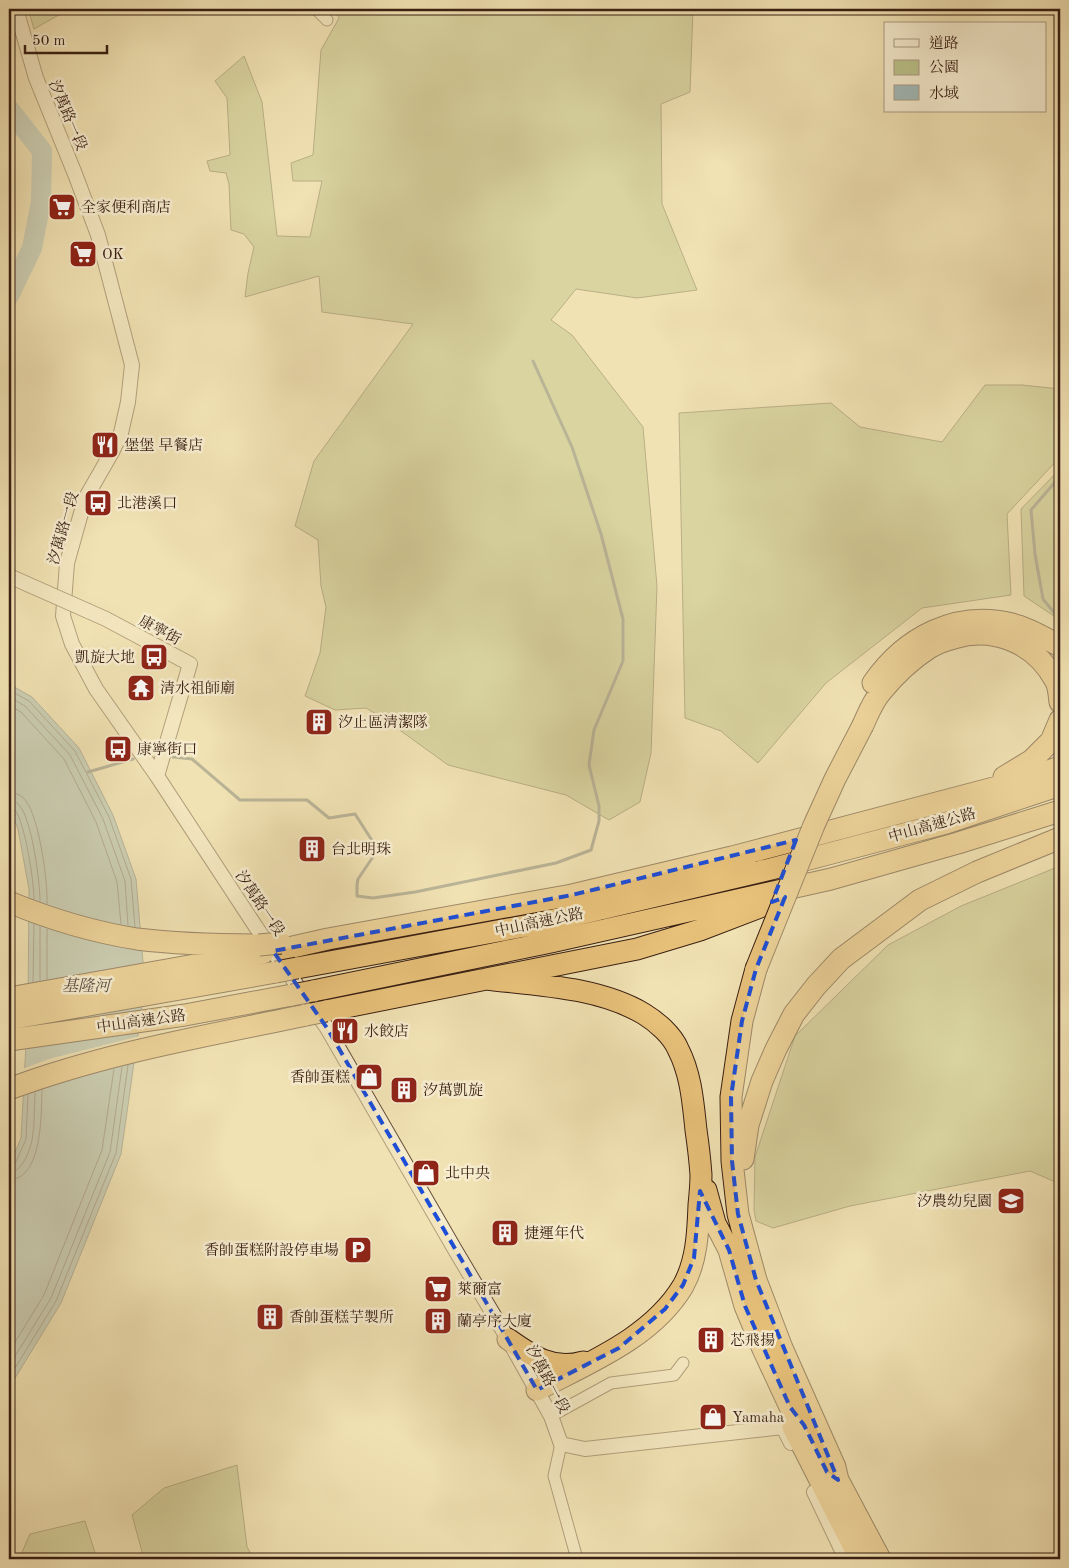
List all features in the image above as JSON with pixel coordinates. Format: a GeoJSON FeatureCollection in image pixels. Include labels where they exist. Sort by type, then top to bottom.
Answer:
{"type":"FeatureCollection","features":[{"type":"Feature","properties":{"kind":"highway"},"geometry":{"type":"LineString","coordinates":[[838,1480],[827,1472],[804,1426],[790,1407],[746,1306],[738,1246],[738,1214],[732,1161],[731,1096],[751,964],[835,779],[856,724],[863,698],[889,663],[912,642],[939,628],[976,620],[995,620],[1014,624],[1032,630],[1060,646]]}},
{"type":"Feature","properties":{"kind":"highway"},"geometry":{"type":"LineString","coordinates":[[856,724],[880,693],[898,674],[930,647],[945,640],[978,633],[1016,641],[1030,649],[1057,681],[1060,702]]}},
{"type":"Feature","properties":{"kind":"highway"},"geometry":{"type":"LineString","coordinates":[[954,798],[1010,774],[1032,760],[1050,741],[1060,720]]}},
{"type":"Feature","properties":{"kind":"highway"},"geometry":{"type":"LineString","coordinates":[[9,998],[172,970],[272,947],[328,939],[572,895],[732,857],[1020,781],[1060,767]]}},
{"type":"Feature","properties":{"kind":"highway","name":"中山高速公路"},"geometry":{"type":"LineString","coordinates":[[9,1019],[541,923],[771,869],[946,823],[1060,785]]}},
{"type":"Feature","properties":{"kind":"highway","name":"中山高速公路"},"geometry":{"type":"LineString","coordinates":[[9,1040],[185,1015],[542,944],[831,879],[958,843],[1060,811]]}},
{"type":"Feature","properties":{"kind":"highway"},"geometry":{"type":"LineString","coordinates":[[738,1246],[742,1170],[748,1125],[762,1081],[794,1014],[816,986],[841,959],[920,900],[977,872],[1060,838]]}},
{"type":"Feature","properties":{"kind":"highway"},"geometry":{"type":"LineString","coordinates":[[9,1089],[56,1072],[115,1055],[637,949],[700,930],[831,879]]}},
{"type":"Feature","properties":{"kind":"highway"},"geometry":{"type":"LineString","coordinates":[[9,902],[77,926],[137,938],[209,945],[272,947]]}},
{"type":"Feature","properties":{"kind":"highway"},"geometry":{"type":"LineString","coordinates":[[486,979],[576,990],[615,1001],[644,1014],[663,1029],[678,1047],[692,1086],[701,1175],[697,1242],[694,1258],[683,1285],[665,1309],[644,1329],[618,1348],[537,1390]]}},
{"type":"Feature","properties":{"kind":"highway"},"geometry":{"type":"LineString","coordinates":[[9,1054],[185,1015]]}},
{"type":"Feature","properties":{"kind":"highway"},"geometry":{"type":"LineString","coordinates":[[701,1175],[715,1222],[738,1246],[756,1280],[782,1348],[835,1467],[838,1480],[880,1559]]}},
{"type":"Feature","properties":{"kind":"highway"},"geometry":{"type":"LineString","coordinates":[[508,1339],[533,1357],[561,1365],[574,1365],[600,1357]]}},
{"type":"Feature","properties":{"kind":"highway"},"geometry":{"type":"LineString","coordinates":[[790,1407],[792,1425],[828,1500],[860,1559]]}},
{"type":"Feature","properties":{"kind":"street","name":"汐萬路一段"},"geometry":{"type":"LineString","coordinates":[[16,9],[36,78],[76,174],[98,235],[132,365],[128,402],[121,433],[85,499],[68,563],[63,616],[72,644],[96,689],[157,776],[256,927],[327,1028],[537,1390],[551,1416],[561,1444]]}},
{"type":"Feature","properties":{"kind":"street"},"geometry":{"type":"LineString","coordinates":[[316,9],[327,20]]}},
{"type":"Feature","properties":{"kind":"street","name":"康寧街"},"geometry":{"type":"LineString","coordinates":[[9,576],[106,619],[190,664],[157,776]]}},
{"type":"Feature","properties":{"kind":"street"},"geometry":{"type":"LineString","coordinates":[[551,1416],[611,1383],[674,1375],[682,1363]]}},
{"type":"Feature","properties":{"kind":"street"},"geometry":{"type":"LineString","coordinates":[[577,1559],[554,1476],[561,1444],[585,1449],[783,1427],[846,1559]]}},
{"type":"Feature","properties":{"kind":"highlighted area"},"geometry":{"type":"Polygon","coordinates":[[[796,840],[772,902],[785,897],[756,969],[742,1021],[731,1097],[732,1161],[738,1214],[756,1280],[838,1480],[827,1472],[804,1425],[790,1407],[745,1306],[729,1250],[700,1191],[694,1258],[683,1285],[665,1309],[619,1348],[537,1390],[327,1028],[273,951],[572,895],[796,840]]]}},
{"type":"Feature","properties":{"kind":"green space"},"geometry":{"type":"Polygon","coordinates":[[[28,9],[65,9],[64,12],[34,29],[28,9]]]}},
{"type":"Feature","properties":{"kind":"green space"},"geometry":{"type":"Polygon","coordinates":[[[335,9],[693,9],[690,92],[661,104],[662,204],[697,290],[637,298],[576,289],[551,320],[572,335],[643,427],[657,586],[651,753],[640,802],[609,820],[566,795],[448,765],[366,708],[335,710],[305,696],[320,653],[326,607],[321,586],[318,540],[295,526],[314,461],[413,324],[322,312],[319,276],[245,297],[254,247],[244,234],[231,230],[229,184],[226,173],[210,171],[207,161],[230,155],[227,98],[215,81],[244,56],[262,102],[277,236],[310,237],[322,181],[293,181],[291,163],[313,155],[321,50],[339,18],[335,9]]]}},
{"type":"Feature","properties":{"kind":"green space"},"geometry":{"type":"Polygon","coordinates":[[[985,385],[1022,385],[1060,389],[1060,457],[1007,514],[1011,595],[922,608],[826,683],[758,763],[721,731],[685,718],[679,413],[831,403],[860,427],[942,442],[985,385]]]}},
{"type":"Feature","properties":{"kind":"green space"},"geometry":{"type":"Polygon","coordinates":[[[1060,469],[1060,620],[1024,596],[1021,509],[1060,469]]]}},
{"type":"Feature","properties":{"kind":"green space"},"geometry":{"type":"Polygon","coordinates":[[[1060,866],[1060,1184],[1030,1171],[850,1206],[773,1228],[756,1221],[754,1210],[755,1157],[795,1036],[888,945],[961,906],[1060,866]]]}},
{"type":"Feature","properties":{"kind":"green space"},"geometry":{"type":"Polygon","coordinates":[[[237,1465],[247,1547],[254,1559],[144,1559],[132,1515],[164,1488],[237,1465]]]}},
{"type":"Feature","properties":{"kind":"green space"},"geometry":{"type":"Polygon","coordinates":[[[85,1521],[97,1559],[19,1559],[30,1534],[85,1521]]]}},
{"type":"Feature","properties":{"kind":"water","name":"基隆河"},"geometry":{"type":"Polygon","coordinates":[[[9,684],[32,697],[79,748],[113,815],[136,879],[145,986],[121,1154],[61,1303],[9,1388],[9,1167],[21,1138],[28,1007],[29,889],[18,829],[9,806],[9,684]]]}},
{"type":"Feature","properties":{"kind":"pier"},"geometry":{"type":"Polygon","coordinates":[[[140,1036],[138,1051],[22,1086],[22,1069],[49,1059],[140,1036]]]}},
{"type":"Feature","properties":{"kind":"waterway"},"geometry":{"type":"LineString","coordinates":[[9,109],[42,151],[41,202],[32,248],[9,296]]}},
{"type":"Feature","properties":{"kind":"waterway"},"geometry":{"type":"LineString","coordinates":[[173,757],[192,759],[240,800],[307,800],[329,818],[355,814],[377,851],[358,879],[357,896],[373,898],[415,892],[556,863],[591,850],[599,821],[599,806],[589,765],[594,730],[623,661],[623,619],[601,534],[572,447],[533,361]]}},
{"type":"Feature","properties":{"kind":"waterway"},"geometry":{"type":"LineString","coordinates":[[1060,474],[1031,510],[1035,554],[1043,599],[1060,620]]}},
{"type":"Feature","properties":{"kind":"waterway"},"geometry":{"type":"LineString","coordinates":[[88,772],[133,759]]}},
{"type":"Feature","properties":{"kind":"place","name":"全家便利商店"},"geometry":{"type":"Point","coordinates":[62,207]}},
{"type":"Feature","properties":{"kind":"place","name":"OK"},"geometry":{"type":"Point","coordinates":[83,254]}},
{"type":"Feature","properties":{"kind":"place","name":"堡堡 早餐店"},"geometry":{"type":"Point","coordinates":[105,445]}},
{"type":"Feature","properties":{"kind":"place","name":"北港溪口"},"geometry":{"type":"Point","coordinates":[98,503]}},
{"type":"Feature","properties":{"kind":"place","name":"凱旋大地"},"geometry":{"type":"Point","coordinates":[154,657]}},
{"type":"Feature","properties":{"kind":"place","name":"清水祖師廟"},"geometry":{"type":"Point","coordinates":[141,688]}},
{"type":"Feature","properties":{"kind":"place","name":"汐止區清潔隊"},"geometry":{"type":"Point","coordinates":[319,722]}},
{"type":"Feature","properties":{"kind":"place","name":"康寧街口"},"geometry":{"type":"Point","coordinates":[118,749]}},
{"type":"Feature","properties":{"kind":"place","name":"台北明珠"},"geometry":{"type":"Point","coordinates":[312,849]}},
{"type":"Feature","properties":{"kind":"place","name":"水餃店"},"geometry":{"type":"Point","coordinates":[345,1031]}},
{"type":"Feature","properties":{"kind":"place","name":"香帥蛋糕"},"geometry":{"type":"Point","coordinates":[369,1077]}},
{"type":"Feature","properties":{"kind":"place","name":"汐萬凱旋"},"geometry":{"type":"Point","coordinates":[404,1090]}},
{"type":"Feature","properties":{"kind":"place","name":"北中央"},"geometry":{"type":"Point","coordinates":[426,1173]}},
{"type":"Feature","properties":{"kind":"place","name":"汐農幼兒園"},"geometry":{"type":"Point","coordinates":[1011,1201]}},
{"type":"Feature","properties":{"kind":"place","name":"捷運年代"},"geometry":{"type":"Point","coordinates":[505,1233]}},
{"type":"Feature","properties":{"kind":"place","name":"香帥蛋糕附設停車場"},"geometry":{"type":"Point","coordinates":[358,1250]}},
{"type":"Feature","properties":{"kind":"place","name":"萊爾富"},"geometry":{"type":"Point","coordinates":[438,1289]}},
{"type":"Feature","properties":{"kind":"place","name":"香帥蛋糕芋製所"},"geometry":{"type":"Point","coordinates":[270,1317]}},
{"type":"Feature","properties":{"kind":"place","name":"蘭亭序大廈"},"geometry":{"type":"Point","coordinates":[438,1321]}},
{"type":"Feature","properties":{"kind":"place","name":"芯飛揚"},"geometry":{"type":"Point","coordinates":[711,1340]}},
{"type":"Feature","properties":{"kind":"place","name":"Yamaha"},"geometry":{"type":"Point","coordinates":[713,1417]}}]}
